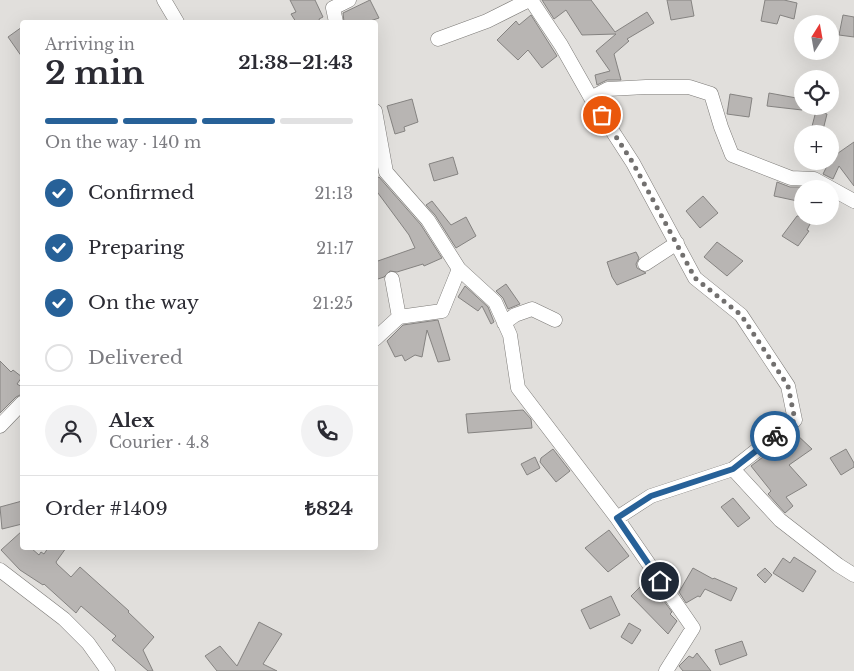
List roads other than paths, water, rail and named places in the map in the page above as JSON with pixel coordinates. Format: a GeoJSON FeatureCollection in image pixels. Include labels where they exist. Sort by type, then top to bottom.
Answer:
{"type":"FeatureCollection","features":[{"type":"Feature","properties":{"kind":"street"},"geometry":{"type":"LineString","coordinates":[[164,0],[176,20]]}},
{"type":"Feature","properties":{"kind":"street"},"geometry":{"type":"LineString","coordinates":[[335,20],[330,4],[349,0]]}},
{"type":"Feature","properties":{"kind":"street"},"geometry":{"type":"LineString","coordinates":[[438,39],[487,21],[530,0],[561,45],[591,98],[633,163],[695,278],[741,315],[788,386],[795,420],[733,469],[651,496],[617,518]]}},
{"type":"Feature","properties":{"kind":"street"},"geometry":{"type":"LineString","coordinates":[[591,98],[608,89],[646,87],[689,87],[711,94],[732,155],[791,178],[814,179],[854,201]]}},
{"type":"Feature","properties":{"kind":"street"},"geometry":{"type":"LineString","coordinates":[[378,142],[381,174],[428,220],[459,269],[495,302],[510,335],[518,388],[617,518],[692,628],[666,671]]}},
{"type":"Feature","properties":{"kind":"street"},"geometry":{"type":"LineString","coordinates":[[645,264],[677,243]]}},
{"type":"Feature","properties":{"kind":"street"},"geometry":{"type":"LineString","coordinates":[[378,336],[399,317],[442,311],[459,269]]}},
{"type":"Feature","properties":{"kind":"street"},"geometry":{"type":"LineString","coordinates":[[392,279],[399,317]]}},
{"type":"Feature","properties":{"kind":"street"},"geometry":{"type":"LineString","coordinates":[[504,323],[515,315],[532,309],[555,320]]}},
{"type":"Feature","properties":{"kind":"street"},"geometry":{"type":"LineString","coordinates":[[0,426],[20,405]]}},
{"type":"Feature","properties":{"kind":"street"},"geometry":{"type":"LineString","coordinates":[[733,469],[780,520],[838,565],[854,575]]}},
{"type":"Feature","properties":{"kind":"street"},"geometry":{"type":"LineString","coordinates":[[0,570],[64,619],[88,643],[108,671]]}}]}
